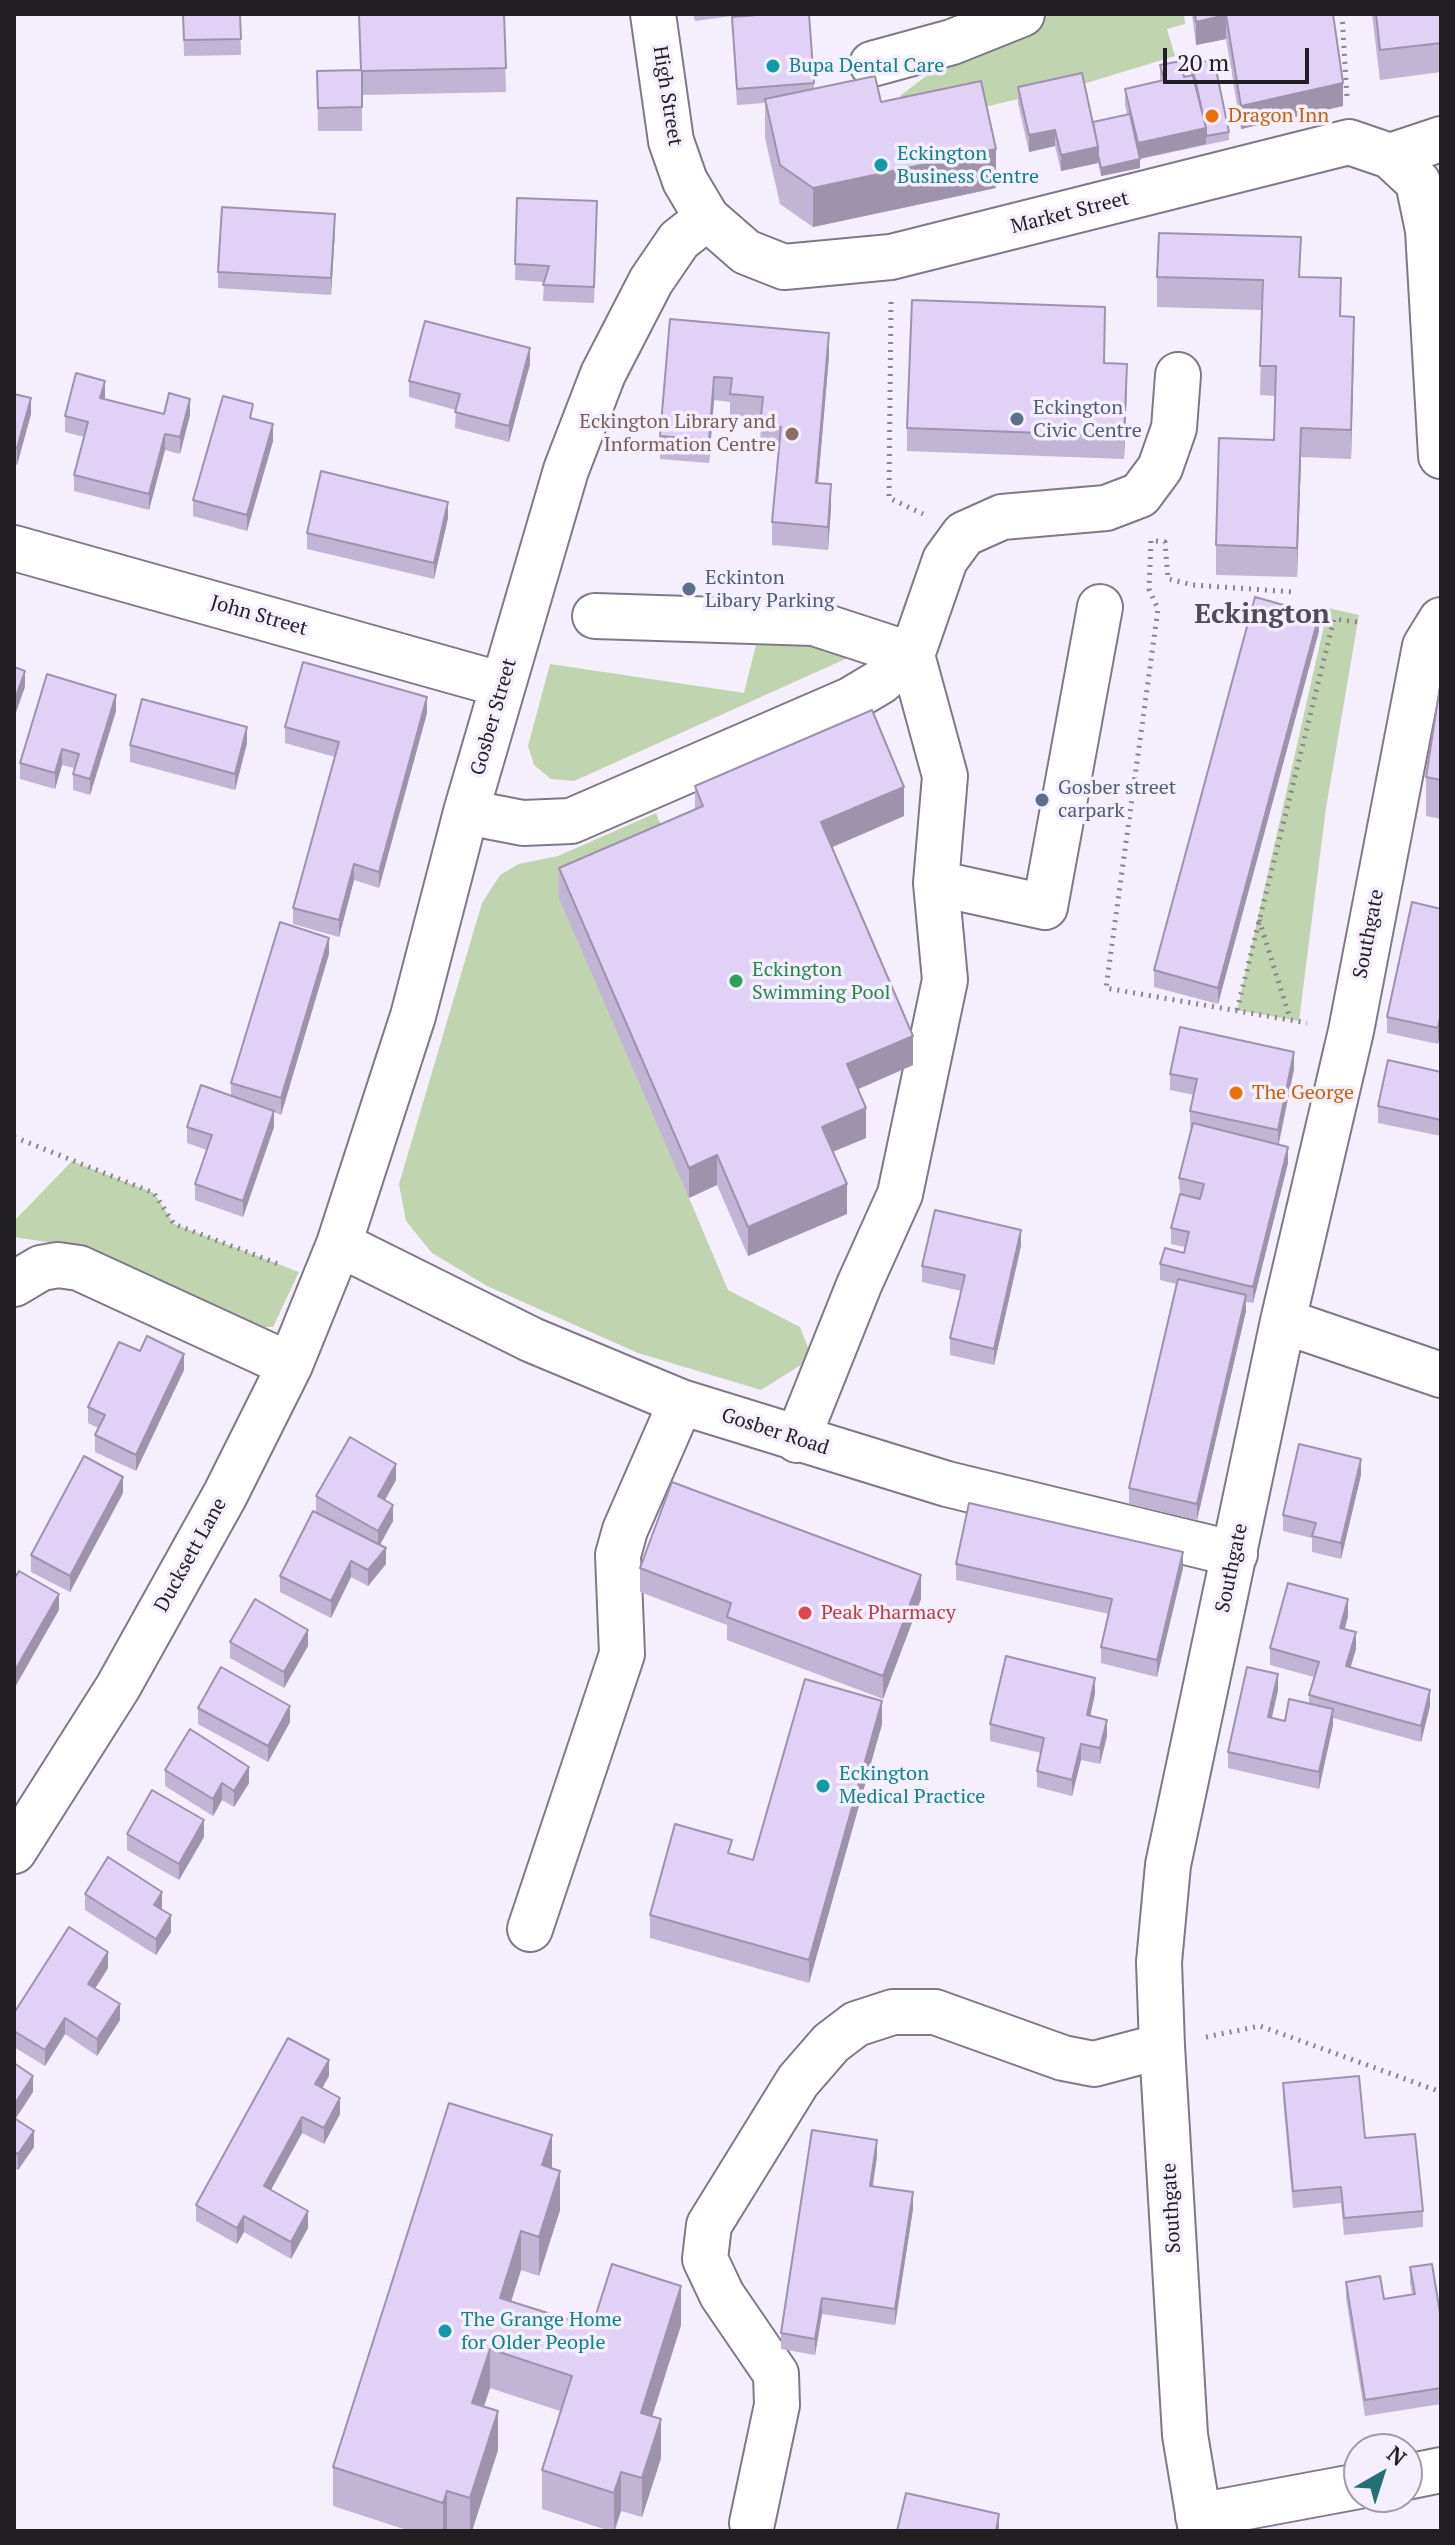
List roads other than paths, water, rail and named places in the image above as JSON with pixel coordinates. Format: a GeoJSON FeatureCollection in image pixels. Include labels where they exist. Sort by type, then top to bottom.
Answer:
{"type":"FeatureCollection","features":[{"type":"Feature","properties":{"kind":"street","name":"High Street"},"geometry":{"type":"LineString","coordinates":[[653,14],[671,141],[685,181],[707,218]]}},
{"type":"Feature","properties":{"kind":"street"},"geometry":{"type":"LineString","coordinates":[[872,64],[952,42],[1022,14]]}},
{"type":"Feature","properties":{"kind":"street"},"geometry":{"type":"LineString","coordinates":[[1441,139],[1390,156],[1418,182],[1428,230],[1437,316],[1441,456]]}},
{"type":"Feature","properties":{"kind":"street","name":"Market Street"},"geometry":{"type":"LineString","coordinates":[[707,218],[746,252],[784,267],[891,257],[1349,142],[1390,156]]}},
{"type":"Feature","properties":{"kind":"street","name":"Gosber Street"},"geometry":{"type":"LineString","coordinates":[[331,1263],[413,1016],[466,812],[566,470],[603,374],[651,281],[679,240],[707,218]]}},
{"type":"Feature","properties":{"kind":"street"},"geometry":{"type":"LineString","coordinates":[[466,812],[523,823],[571,821],[850,700],[880,682],[912,655],[945,560],[964,534],[1002,517],[1106,508],[1140,495],[1160,468],[1174,428],[1178,375]]}},
{"type":"Feature","properties":{"kind":"street","name":"John Street"},"geometry":{"type":"LineString","coordinates":[[14,548],[503,685]]}},
{"type":"Feature","properties":{"kind":"street"},"geometry":{"type":"LineString","coordinates":[[936,883],[1045,907],[1100,607]]}},
{"type":"Feature","properties":{"kind":"street"},"geometry":{"type":"LineString","coordinates":[[595,616],[814,623],[912,655]]}},
{"type":"Feature","properties":{"kind":"street","name":"Southgate"},"geometry":{"type":"LineString","coordinates":[[1200,2524],[1185,2435],[1162,2046],[1159,1962],[1168,1865],[1283,1321],[1351,1031],[1425,646],[1441,620]]}},
{"type":"Feature","properties":{"kind":"street"},"geometry":{"type":"LineString","coordinates":[[797,1440],[859,1285],[900,1194],[945,980],[936,883],[945,776],[912,655]]}},
{"type":"Feature","properties":{"kind":"street","name":"Ducksett Lane"},"geometry":{"type":"LineString","coordinates":[[14,1851],[118,1687],[225,1495],[290,1365],[331,1263]]}},
{"type":"Feature","properties":{"kind":"street","name":"Gosber Road"},"geometry":{"type":"LineString","coordinates":[[331,1263],[532,1340],[681,1402],[797,1440],[947,1484],[1235,1554]]}},
{"type":"Feature","properties":{"kind":"street"},"geometry":{"type":"LineString","coordinates":[[14,1284],[41,1268],[58,1265],[79,1268],[290,1365]]}},
{"type":"Feature","properties":{"kind":"street"},"geometry":{"type":"LineString","coordinates":[[1283,1321],[1441,1375]]}},
{"type":"Feature","properties":{"kind":"street"},"geometry":{"type":"LineString","coordinates":[[530,1929],[622,1654],[618,1555],[625,1530],[681,1402]]}},
{"type":"Feature","properties":{"kind":"street"},"geometry":{"type":"LineString","coordinates":[[752,2523],[777,2405],[776,2374],[722,2295],[705,2259],[709,2225],[798,2081],[823,2052],[856,2024],[893,2012],[935,2012],[1063,2058],[1094,2064],[1162,2046]]}},
{"type":"Feature","properties":{"kind":"street"},"geometry":{"type":"LineString","coordinates":[[1200,2524],[1343,2490]]}},
{"type":"Feature","properties":{"kind":"place","name":"Bupa Dental Care"},"geometry":{"type":"Point","coordinates":[773,66]}},
{"type":"Feature","properties":{"kind":"place","name":"Dragon Inn"},"geometry":{"type":"Point","coordinates":[1212,116]}},
{"type":"Feature","properties":{"kind":"place","name":"Eckington Business Centre"},"geometry":{"type":"Point","coordinates":[881,165]}},
{"type":"Feature","properties":{"kind":"place","name":"Eckington Civic Centre"},"geometry":{"type":"Point","coordinates":[1017,419]}},
{"type":"Feature","properties":{"kind":"place","name":"Eckington Library and Information Centre"},"geometry":{"type":"Point","coordinates":[792,434]}},
{"type":"Feature","properties":{"kind":"place","name":"Eckinton Libary Parking"},"geometry":{"type":"Point","coordinates":[689,589]}},
{"type":"Feature","properties":{"kind":"place","name":"Gosber street carpark"},"geometry":{"type":"Point","coordinates":[1042,800]}},
{"type":"Feature","properties":{"kind":"place","name":"Eckington Swimming Pool"},"geometry":{"type":"Point","coordinates":[736,981]}},
{"type":"Feature","properties":{"kind":"place","name":"The George"},"geometry":{"type":"Point","coordinates":[1236,1093]}},
{"type":"Feature","properties":{"kind":"place","name":"Peak Pharmacy"},"geometry":{"type":"Point","coordinates":[805,1613]}},
{"type":"Feature","properties":{"kind":"place","name":"Eckington Medical Practice"},"geometry":{"type":"Point","coordinates":[823,1786]}},
{"type":"Feature","properties":{"kind":"place","name":"The Grange Home for Older People"},"geometry":{"type":"Point","coordinates":[445,2331]}},
{"type":"Feature","properties":{"kind":"district","name":"Eckington"},"geometry":{"type":"Point","coordinates":[1262,615]}}]}
